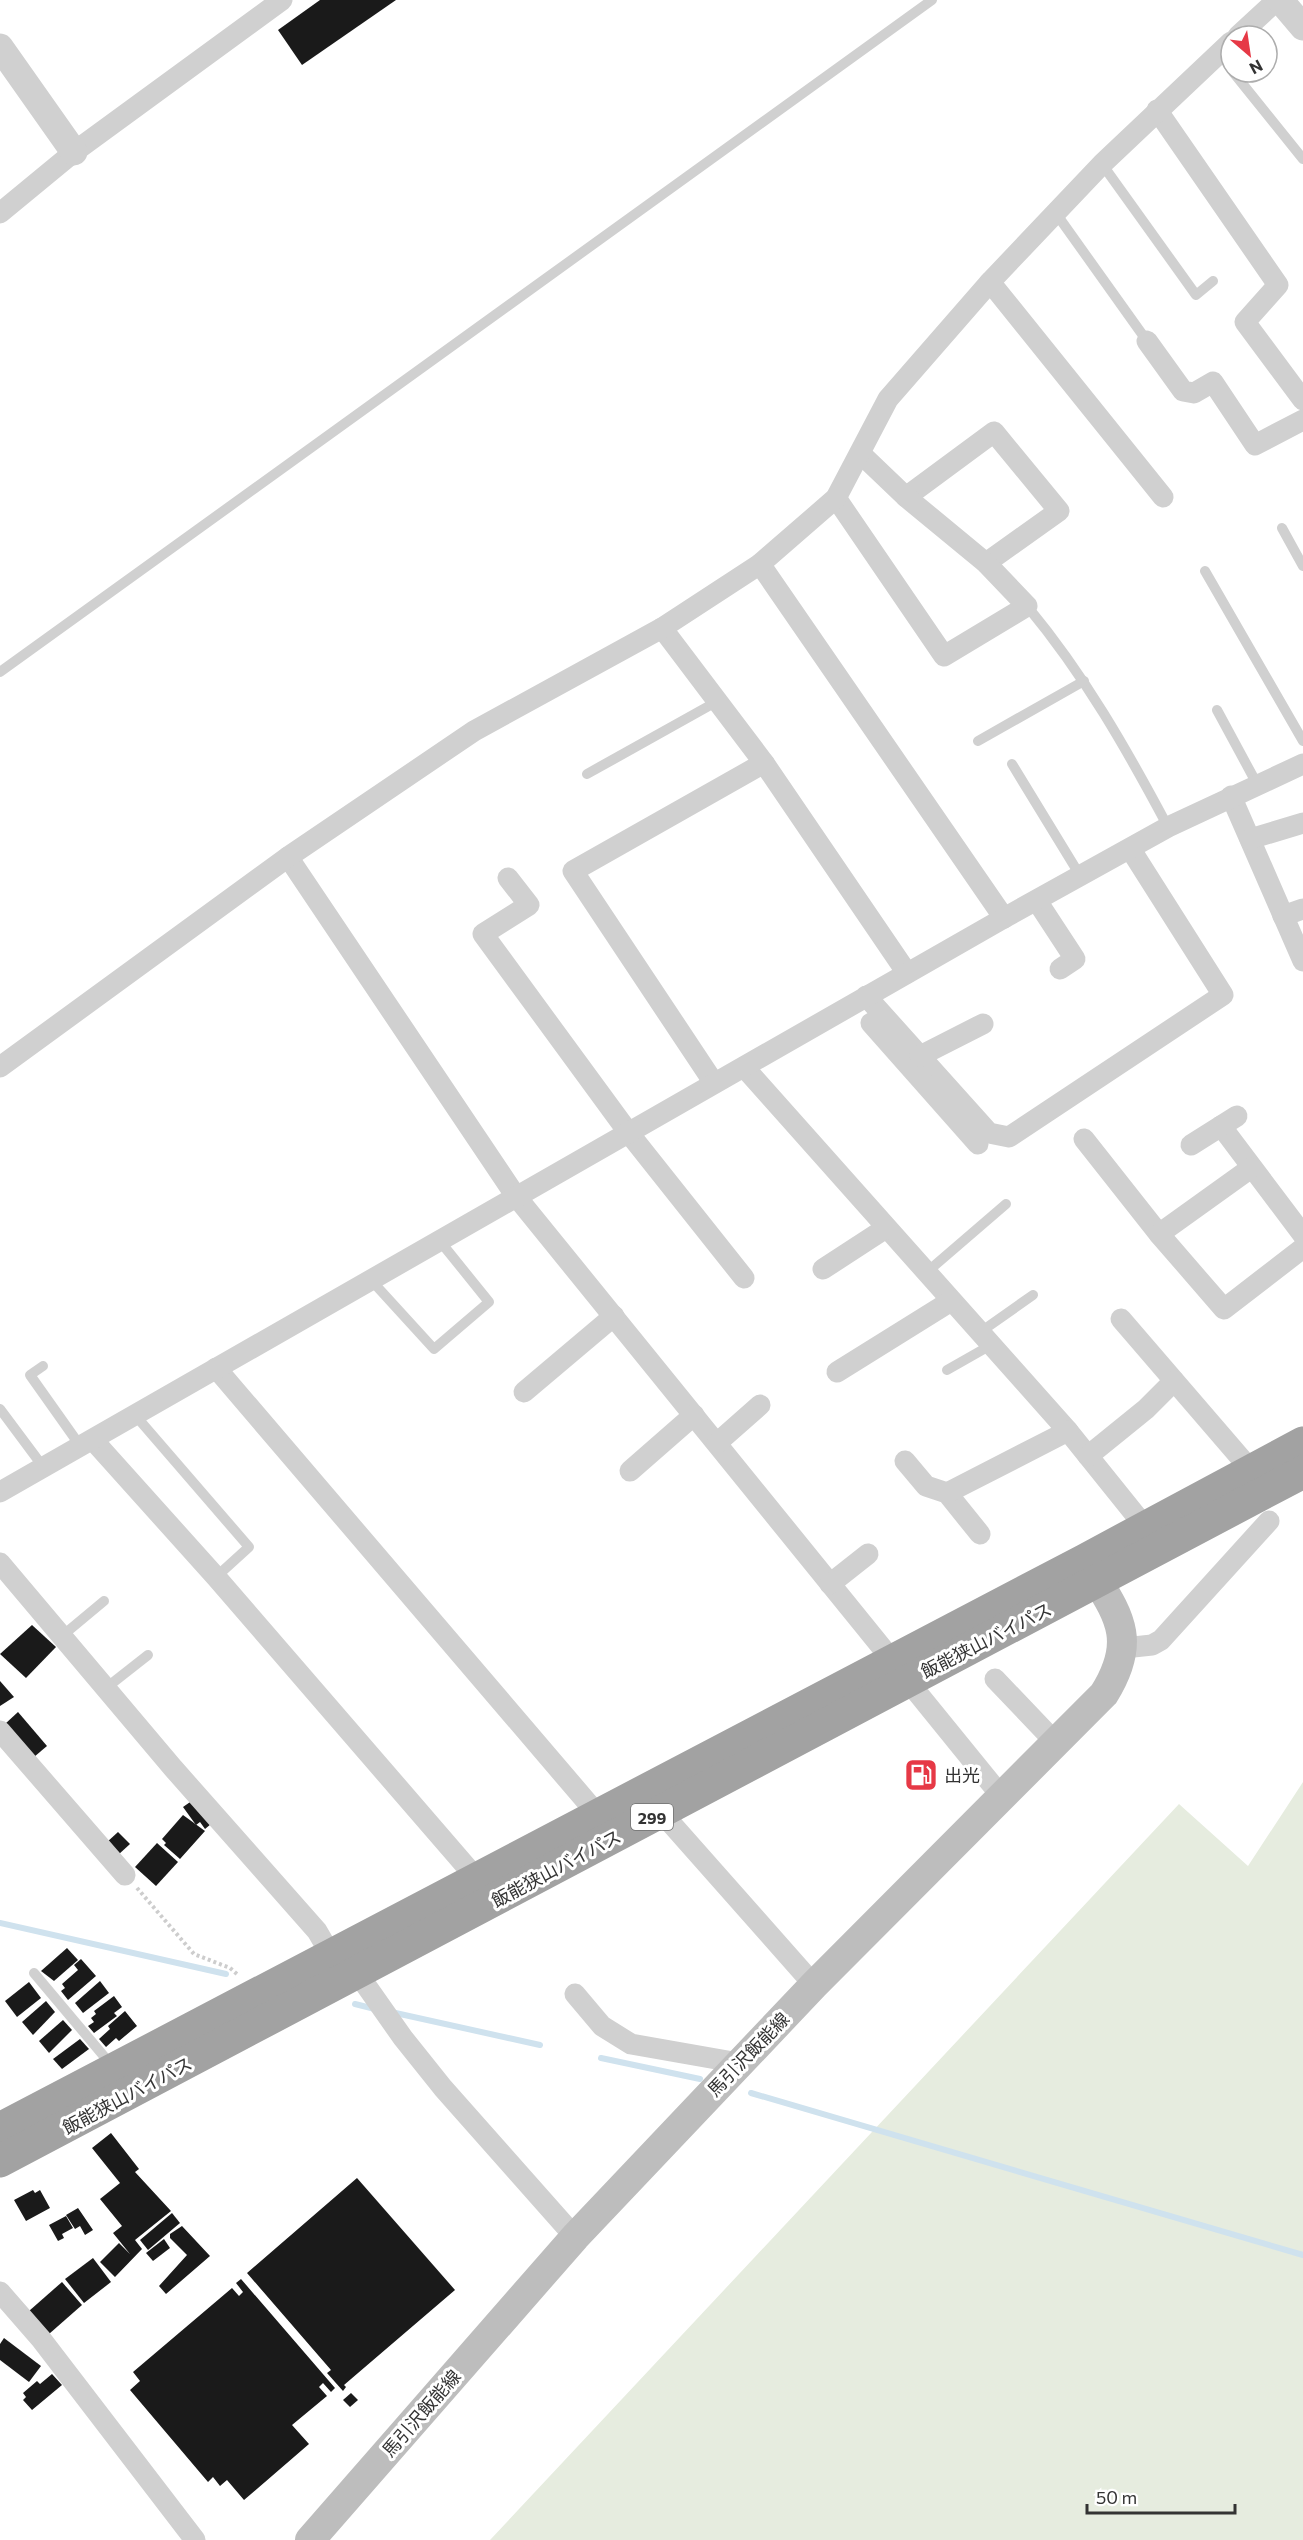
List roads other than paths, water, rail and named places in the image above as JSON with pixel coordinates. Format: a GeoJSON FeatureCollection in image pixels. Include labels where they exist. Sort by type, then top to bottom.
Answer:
{"type":"FeatureCollection","features":[{"type":"Feature","properties":{"kind":"highway","name":"飯能狭山バイパス"},"geometry":{"type":"LineString","coordinates":[[1092,1571],[1146,1528],[1303,1443]]}},
{"type":"Feature","properties":{"kind":"highway","name":"飯能狭山バイパス"},"geometry":{"type":"LineString","coordinates":[[0,2129],[598,1815],[899,1670],[1092,1571],[1303,1472]]}},
{"type":"Feature","properties":{"kind":"highway","name":"飯能狭山バイパス"},"geometry":{"type":"LineString","coordinates":[[0,2161],[661,1812],[899,1670]]}},
{"type":"Feature","properties":{"kind":"main road"},"geometry":{"type":"LineString","coordinates":[[1092,1571],[1123,1630],[1124,1648]]}},
{"type":"Feature","properties":{"kind":"main road","name":"馬引沢飯能線"},"geometry":{"type":"LineString","coordinates":[[310,2540],[575,2237],[814,1985],[1104,1694],[1114,1677],[1124,1648]]}},
{"type":"Feature","properties":{"kind":"street"},"geometry":{"type":"LineString","coordinates":[[0,213],[74,152],[282,0]]}},
{"type":"Feature","properties":{"kind":"street"},"geometry":{"type":"LineString","coordinates":[[1252,24],[1279,0],[1303,27]]}},
{"type":"Feature","properties":{"kind":"street"},"geometry":{"type":"LineString","coordinates":[[0,47],[74,152]]}},
{"type":"Feature","properties":{"kind":"street"},"geometry":{"type":"LineString","coordinates":[[0,1067],[288,857],[474,731],[662,628],[760,564],[836,498],[888,399],[990,282],[1055,212],[1157,110],[1219,65]]}},
{"type":"Feature","properties":{"kind":"street"},"geometry":{"type":"LineString","coordinates":[[1157,110],[1278,285],[1245,322],[1303,400]]}},
{"type":"Feature","properties":{"kind":"street"},"geometry":{"type":"LineString","coordinates":[[990,282],[1163,497]]}},
{"type":"Feature","properties":{"kind":"street"},"geometry":{"type":"LineString","coordinates":[[1147,341],[1183,391],[1194,393],[1213,382],[1255,445],[1303,420]]}},
{"type":"Feature","properties":{"kind":"street"},"geometry":{"type":"LineString","coordinates":[[906,497],[994,432],[1059,511],[987,563]]}},
{"type":"Feature","properties":{"kind":"street"},"geometry":{"type":"LineString","coordinates":[[836,498],[944,656],[1027,606],[987,563],[906,497],[861,454]]}},
{"type":"Feature","properties":{"kind":"street"},"geometry":{"type":"LineString","coordinates":[[760,564],[1004,918]]}},
{"type":"Feature","properties":{"kind":"street"},"geometry":{"type":"LineString","coordinates":[[662,628],[764,763],[907,973]]}},
{"type":"Feature","properties":{"kind":"street"},"geometry":{"type":"LineString","coordinates":[[714,1083],[573,871],[764,763]]}},
{"type":"Feature","properties":{"kind":"street"},"geometry":{"type":"LineString","coordinates":[[0,1492],[1004,918],[1131,850],[1168,827],[1303,764]]}},
{"type":"Feature","properties":{"kind":"street"},"geometry":{"type":"LineString","coordinates":[[1231,796],[1250,840],[1293,913],[1303,961]]}},
{"type":"Feature","properties":{"kind":"street"},"geometry":{"type":"LineString","coordinates":[[1250,840],[1303,823]]}},
{"type":"Feature","properties":{"kind":"street"},"geometry":{"type":"LineString","coordinates":[[860,1000],[920,1056],[989,1133],[1009,1137],[1223,995],[1131,850]]}},
{"type":"Feature","properties":{"kind":"street"},"geometry":{"type":"LineString","coordinates":[[288,857],[515,1196],[1002,1797]]}},
{"type":"Feature","properties":{"kind":"street"},"geometry":{"type":"LineString","coordinates":[[508,878],[529,905],[483,934],[628,1132],[744,1278]]}},
{"type":"Feature","properties":{"kind":"street"},"geometry":{"type":"LineString","coordinates":[[1037,901],[1075,959],[1060,969]]}},
{"type":"Feature","properties":{"kind":"street"},"geometry":{"type":"LineString","coordinates":[[860,1000],[978,1144]]}},
{"type":"Feature","properties":{"kind":"street"},"geometry":{"type":"LineString","coordinates":[[920,1056],[983,1024]]}},
{"type":"Feature","properties":{"kind":"street"},"geometry":{"type":"LineString","coordinates":[[744,1067],[1068,1431],[1146,1528]]}},
{"type":"Feature","properties":{"kind":"street"},"geometry":{"type":"LineString","coordinates":[[1191,1145],[1229,1121],[1251,1168],[1299,1224]]}},
{"type":"Feature","properties":{"kind":"street"},"geometry":{"type":"LineString","coordinates":[[1084,1139],[1159,1234],[1224,1309],[1303,1248]]}},
{"type":"Feature","properties":{"kind":"street"},"geometry":{"type":"LineString","coordinates":[[1159,1234],[1251,1168]]}},
{"type":"Feature","properties":{"kind":"street"},"geometry":{"type":"LineString","coordinates":[[823,1269],[886,1228]]}},
{"type":"Feature","properties":{"kind":"street"},"geometry":{"type":"LineString","coordinates":[[837,1372],[951,1301]]}},
{"type":"Feature","properties":{"kind":"street"},"geometry":{"type":"LineString","coordinates":[[524,1392],[614,1316]]}},
{"type":"Feature","properties":{"kind":"street"},"geometry":{"type":"LineString","coordinates":[[1121,1319],[1251,1470]]}},
{"type":"Feature","properties":{"kind":"street"},"geometry":{"type":"LineString","coordinates":[[216,1368],[598,1815]]}},
{"type":"Feature","properties":{"kind":"street"},"geometry":{"type":"LineString","coordinates":[[1088,1456],[1146,1409],[1174,1381]]}},
{"type":"Feature","properties":{"kind":"street"},"geometry":{"type":"LineString","coordinates":[[717,1443],[760,1405]]}},
{"type":"Feature","properties":{"kind":"street"},"geometry":{"type":"LineString","coordinates":[[630,1471],[694,1415]]}},
{"type":"Feature","properties":{"kind":"street"},"geometry":{"type":"LineString","coordinates":[[946,1493],[1068,1431]]}},
{"type":"Feature","properties":{"kind":"street"},"geometry":{"type":"LineString","coordinates":[[87,1443],[216,1577],[477,1879]]}},
{"type":"Feature","properties":{"kind":"street"},"geometry":{"type":"LineString","coordinates":[[905,1461],[926,1486],[946,1493],[980,1534]]}},
{"type":"Feature","properties":{"kind":"street"},"geometry":{"type":"LineString","coordinates":[[1124,1648],[1152,1645],[1161,1640],[1269,1521]]}},
{"type":"Feature","properties":{"kind":"street"},"geometry":{"type":"LineString","coordinates":[[830,1584],[868,1554]]}},
{"type":"Feature","properties":{"kind":"street"},"geometry":{"type":"LineString","coordinates":[[0,1563],[317,1931],[332,1955]]}},
{"type":"Feature","properties":{"kind":"street"},"geometry":{"type":"LineString","coordinates":[[995,1679],[1056,1743]]}},
{"type":"Feature","properties":{"kind":"street"},"geometry":{"type":"LineString","coordinates":[[0,1731],[125,1875]]}},
{"type":"Feature","properties":{"kind":"street"},"geometry":{"type":"LineString","coordinates":[[661,1812],[814,1985]]}},
{"type":"Feature","properties":{"kind":"street"},"geometry":{"type":"LineString","coordinates":[[358,1974],[443,2088],[575,2237]]}},
{"type":"Feature","properties":{"kind":"street"},"geometry":{"type":"LineString","coordinates":[[575,1994],[602,2026],[631,2044],[739,2063]]}},
{"type":"Feature","properties":{"kind":"street"},"geometry":{"type":"LineString","coordinates":[[0,2292],[41,2339],[195,2540]]}},
{"type":"Feature","properties":{"kind":"lane"},"geometry":{"type":"LineString","coordinates":[[0,672],[932,0]]}},
{"type":"Feature","properties":{"kind":"lane"},"geometry":{"type":"LineString","coordinates":[[1247,84],[1303,159]]}},
{"type":"Feature","properties":{"kind":"lane"},"geometry":{"type":"LineString","coordinates":[[1102,164],[1196,295],[1213,281]]}},
{"type":"Feature","properties":{"kind":"lane"},"geometry":{"type":"LineString","coordinates":[[1055,212],[1147,341]]}},
{"type":"Feature","properties":{"kind":"lane"},"geometry":{"type":"LineString","coordinates":[[1282,528],[1303,566]]}},
{"type":"Feature","properties":{"kind":"lane"},"geometry":{"type":"LineString","coordinates":[[1205,571],[1303,741]]}},
{"type":"Feature","properties":{"kind":"lane"},"geometry":{"type":"LineString","coordinates":[[1027,606],[1060,646],[1113,725],[1168,827]]}},
{"type":"Feature","properties":{"kind":"lane"},"geometry":{"type":"LineString","coordinates":[[978,741],[1084,681]]}},
{"type":"Feature","properties":{"kind":"lane"},"geometry":{"type":"LineString","coordinates":[[587,774],[716,702]]}},
{"type":"Feature","properties":{"kind":"lane"},"geometry":{"type":"LineString","coordinates":[[1217,711],[1257,784]]}},
{"type":"Feature","properties":{"kind":"lane"},"geometry":{"type":"LineString","coordinates":[[1012,764],[1081,877]]}},
{"type":"Feature","properties":{"kind":"lane"},"geometry":{"type":"LineString","coordinates":[[927,1272],[1006,1204]]}},
{"type":"Feature","properties":{"kind":"lane"},"geometry":{"type":"LineString","coordinates":[[372,1280],[434,1349],[489,1302],[439,1240]]}},
{"type":"Feature","properties":{"kind":"lane"},"geometry":{"type":"LineString","coordinates":[[947,1370],[1033,1295]]}},
{"type":"Feature","properties":{"kind":"lane"},"geometry":{"type":"LineString","coordinates":[[43,1366],[30,1375],[87,1443]]}},
{"type":"Feature","properties":{"kind":"lane"},"geometry":{"type":"LineString","coordinates":[[0,1409],[44,1468]]}},
{"type":"Feature","properties":{"kind":"lane"},"geometry":{"type":"LineString","coordinates":[[135,1415],[249,1547],[216,1577]]}},
{"type":"Feature","properties":{"kind":"lane"},"geometry":{"type":"LineString","coordinates":[[62,1636],[104,1601]]}},
{"type":"Feature","properties":{"kind":"lane"},"geometry":{"type":"LineString","coordinates":[[106,1688],[148,1655]]}},
{"type":"Feature","properties":{"kind":"lane"},"geometry":{"type":"LineString","coordinates":[[34,1973],[115,2069]]}},
{"type":"Feature","properties":{"kind":"waterway"},"geometry":{"type":"LineString","coordinates":[[0,1923],[226,1974]]}},
{"type":"Feature","properties":{"kind":"waterway"},"geometry":{"type":"LineString","coordinates":[[355,2004],[375,2009]]}},
{"type":"Feature","properties":{"kind":"waterway"},"geometry":{"type":"LineString","coordinates":[[391,2012],[540,2045]]}},
{"type":"Feature","properties":{"kind":"waterway"},"geometry":{"type":"LineString","coordinates":[[601,2058],[700,2079]]}},
{"type":"Feature","properties":{"kind":"waterway"},"geometry":{"type":"LineString","coordinates":[[751,2093],[1303,2255]]}},
{"type":"Feature","properties":{"kind":"place","name":"出光"},"geometry":{"type":"Point","coordinates":[921,1775]}}]}
